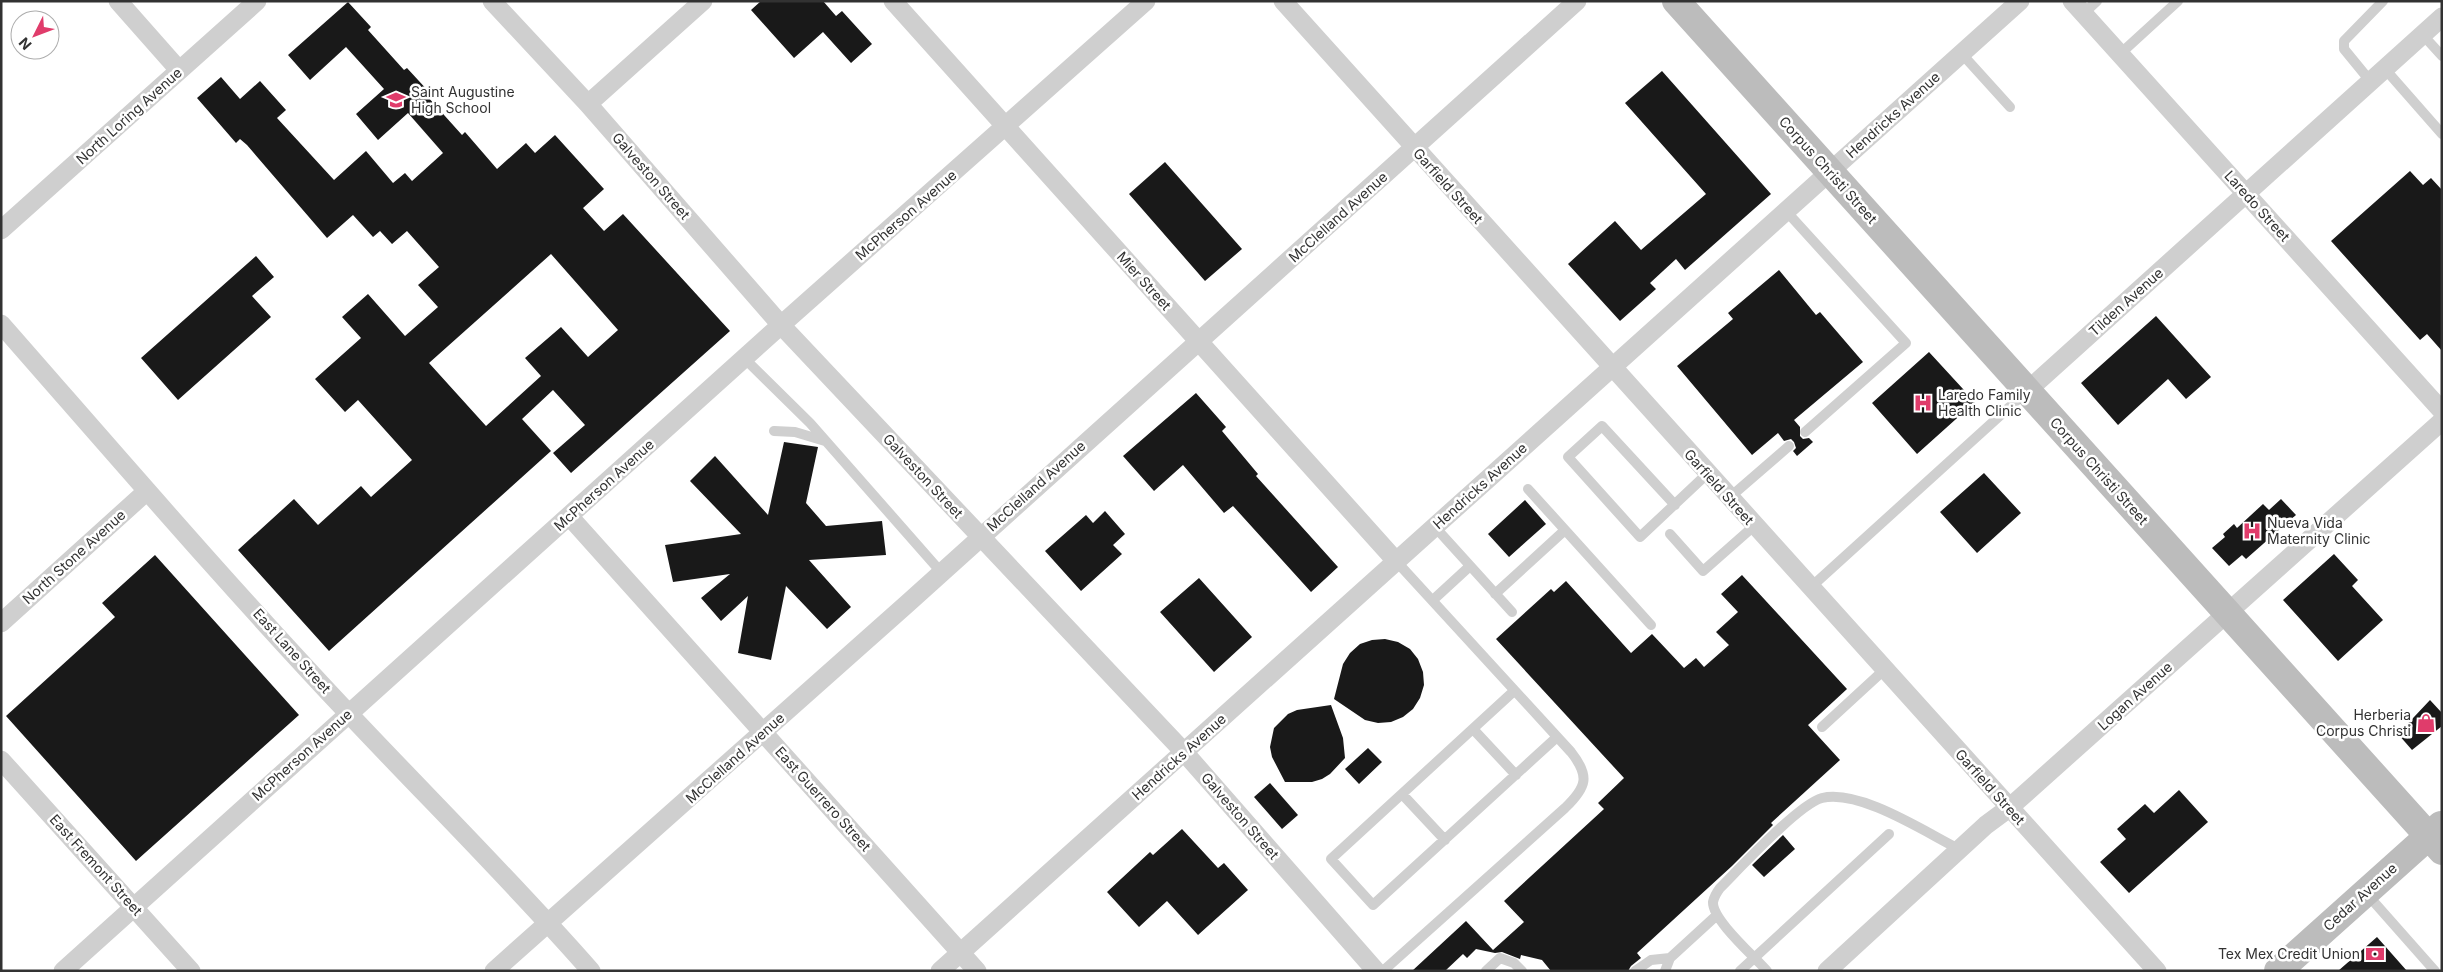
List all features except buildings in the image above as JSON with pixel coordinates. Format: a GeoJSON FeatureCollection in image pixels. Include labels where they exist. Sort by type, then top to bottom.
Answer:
{"type":"FeatureCollection","features":[{"type":"Feature","properties":{"kind":"main road","name":"Corpus Christi Street"},"geometry":{"type":"LineString","coordinates":[[1676,1],[2227,614],[2437,837]]}},
{"type":"Feature","properties":{"kind":"main road","name":"Cedar Avenue"},"geometry":{"type":"LineString","coordinates":[[2278,971],[2366,892],[2437,837]]}},
{"type":"Feature","properties":{"kind":"street"},"geometry":{"type":"LineString","coordinates":[[118,1],[180,70]]}},
{"type":"Feature","properties":{"kind":"street","name":"North Loring Avenue"},"geometry":{"type":"LineString","coordinates":[[1,230],[257,1]]}},
{"type":"Feature","properties":{"kind":"street","name":"Galveston Street"},"geometry":{"type":"LineString","coordinates":[[492,1],[588,104],[781,325],[1184,752],[1376,971]]}},
{"type":"Feature","properties":{"kind":"street"},"geometry":{"type":"LineString","coordinates":[[588,104],[702,1]]}},
{"type":"Feature","properties":{"kind":"street","name":"Mier Street"},"geometry":{"type":"LineString","coordinates":[[893,1],[1396,561]]}},
{"type":"Feature","properties":{"kind":"street","name":"McPherson Avenue"},"geometry":{"type":"LineString","coordinates":[[64,971],[781,325],[1146,1]]}},
{"type":"Feature","properties":{"kind":"street","name":"Garfield Street"},"geometry":{"type":"LineString","coordinates":[[1282,1],[2157,971]]}},
{"type":"Feature","properties":{"kind":"street","name":"McClelland Avenue"},"geometry":{"type":"LineString","coordinates":[[494,971],[764,733],[980,536],[1578,1]]}},
{"type":"Feature","properties":{"kind":"street","name":"Hendricks Avenue"},"geometry":{"type":"LineString","coordinates":[[940,971],[2020,1]]}},
{"type":"Feature","properties":{"kind":"street","name":"Laredo Street"},"geometry":{"type":"LineString","coordinates":[[2084,5],[2120,54],[2442,411]]}},
{"type":"Feature","properties":{"kind":"street","name":"Tilden Avenue"},"geometry":{"type":"LineString","coordinates":[[2027,391],[2442,17]]}},
{"type":"Feature","properties":{"kind":"street","name":"East Lane Street"},"geometry":{"type":"LineString","coordinates":[[1,324],[147,492],[349,714],[549,922],[592,971]]}},
{"type":"Feature","properties":{"kind":"street","name":"Logan Avenue"},"geometry":{"type":"LineString","coordinates":[[1827,971],[1986,824],[2010,808],[2442,421]]}},
{"type":"Feature","properties":{"kind":"street","name":"North Stone Avenue"},"geometry":{"type":"LineString","coordinates":[[1,623],[147,492]]}},
{"type":"Feature","properties":{"kind":"street","name":"East Guerrero Street"},"geometry":{"type":"LineString","coordinates":[[569,516],[977,971]]}},
{"type":"Feature","properties":{"kind":"street","name":"East Fremont Street"},"geometry":{"type":"LineString","coordinates":[[1,760],[191,971]]}},
{"type":"Feature","properties":{"kind":"lane"},"geometry":{"type":"LineString","coordinates":[[2120,54],[2178,1]]}},
{"type":"Feature","properties":{"kind":"lane"},"geometry":{"type":"LineString","coordinates":[[2370,82],[2344,49],[2344,41],[2383,1]]}},
{"type":"Feature","properties":{"kind":"lane"},"geometry":{"type":"LineString","coordinates":[[2422,34],[2442,56]]}},
{"type":"Feature","properties":{"kind":"lane"},"geometry":{"type":"LineString","coordinates":[[1962,54],[2010,107]]}},
{"type":"Feature","properties":{"kind":"lane"},"geometry":{"type":"LineString","coordinates":[[2385,69],[2442,134]]}},
{"type":"Feature","properties":{"kind":"lane"},"geometry":{"type":"LineString","coordinates":[[1786,211],[1906,343],[1805,432]]}},
{"type":"Feature","properties":{"kind":"lane"},"geometry":{"type":"LineString","coordinates":[[745,359],[826,441],[941,572]]}},
{"type":"Feature","properties":{"kind":"lane","name":"Tilden Avenue"},"geometry":{"type":"LineString","coordinates":[[1810,588],[2027,391]]}},
{"type":"Feature","properties":{"kind":"lane"},"geometry":{"type":"LineString","coordinates":[[1675,506],[1602,426],[1568,457],[1640,537],[1675,506],[1708,474]]}},
{"type":"Feature","properties":{"kind":"lane"},"geometry":{"type":"LineString","coordinates":[[774,431],[796,432],[826,441]]}},
{"type":"Feature","properties":{"kind":"lane"},"geometry":{"type":"LineString","coordinates":[[1729,498],[1789,446]]}},
{"type":"Feature","properties":{"kind":"lane"},"geometry":{"type":"LineString","coordinates":[[1528,489],[1651,625]]}},
{"type":"Feature","properties":{"kind":"lane"},"geometry":{"type":"LineString","coordinates":[[1670,534],[1703,571],[1754,526]]}},
{"type":"Feature","properties":{"kind":"lane"},"geometry":{"type":"LineString","coordinates":[[1435,527],[1512,612]]}},
{"type":"Feature","properties":{"kind":"lane"},"geometry":{"type":"LineString","coordinates":[[1496,594],[1565,530]]}},
{"type":"Feature","properties":{"kind":"lane"},"geometry":{"type":"LineString","coordinates":[[1383,971],[1576,798],[1582,788],[1584,776],[1580,765],[1557,738],[1396,561]]}},
{"type":"Feature","properties":{"kind":"lane"},"geometry":{"type":"LineString","coordinates":[[1433,600],[1470,566]]}},
{"type":"Feature","properties":{"kind":"lane"},"geometry":{"type":"LineString","coordinates":[[1822,728],[1884,670]]}},
{"type":"Feature","properties":{"kind":"lane"},"geometry":{"type":"LineString","coordinates":[[1514,691],[1331,859],[1373,906],[1557,738]]}},
{"type":"Feature","properties":{"kind":"lane"},"geometry":{"type":"LineString","coordinates":[[1473,729],[1516,775]]}},
{"type":"Feature","properties":{"kind":"lane"},"geometry":{"type":"LineString","coordinates":[[1402,794],[1445,840]]}},
{"type":"Feature","properties":{"kind":"lane"},"geometry":{"type":"LineString","coordinates":[[1767,971],[1718,916],[1713,903],[1720,888],[1785,825],[1810,804],[1822,798],[1837,796],[1853,798],[1873,805],[1959,849]]}},
{"type":"Feature","properties":{"kind":"lane"},"geometry":{"type":"LineString","coordinates":[[1740,971],[1889,834]]}},
{"type":"Feature","properties":{"kind":"lane"},"geometry":{"type":"LineString","coordinates":[[2366,892],[2435,971]]}},
{"type":"Feature","properties":{"kind":"lane"},"geometry":{"type":"LineString","coordinates":[[1665,971],[1670,958],[1718,916]]}},
{"type":"Feature","properties":{"kind":"lane"},"geometry":{"type":"LineString","coordinates":[[1486,971],[1500,958],[1514,962],[1522,971]]}},
{"type":"Feature","properties":{"kind":"lane"},"geometry":{"type":"LineString","coordinates":[[1635,971],[1651,960],[1670,958]]}},
{"type":"Feature","properties":{"kind":"place","name":"Saint Augustine High School"},"geometry":{"type":"Point","coordinates":[396,100]}},
{"type":"Feature","properties":{"kind":"place","name":"Laredo Family Health Clinic"},"geometry":{"type":"Point","coordinates":[1923,403]}},
{"type":"Feature","properties":{"kind":"place","name":"Nueva Vida Maternity Clinic"},"geometry":{"type":"Point","coordinates":[2252,531]}},
{"type":"Feature","properties":{"kind":"place","name":"Herberia Corpus Christi"},"geometry":{"type":"Point","coordinates":[2426,723]}},
{"type":"Feature","properties":{"kind":"place","name":"Tex Mex Credit Union"},"geometry":{"type":"Point","coordinates":[2375,954]}}]}
